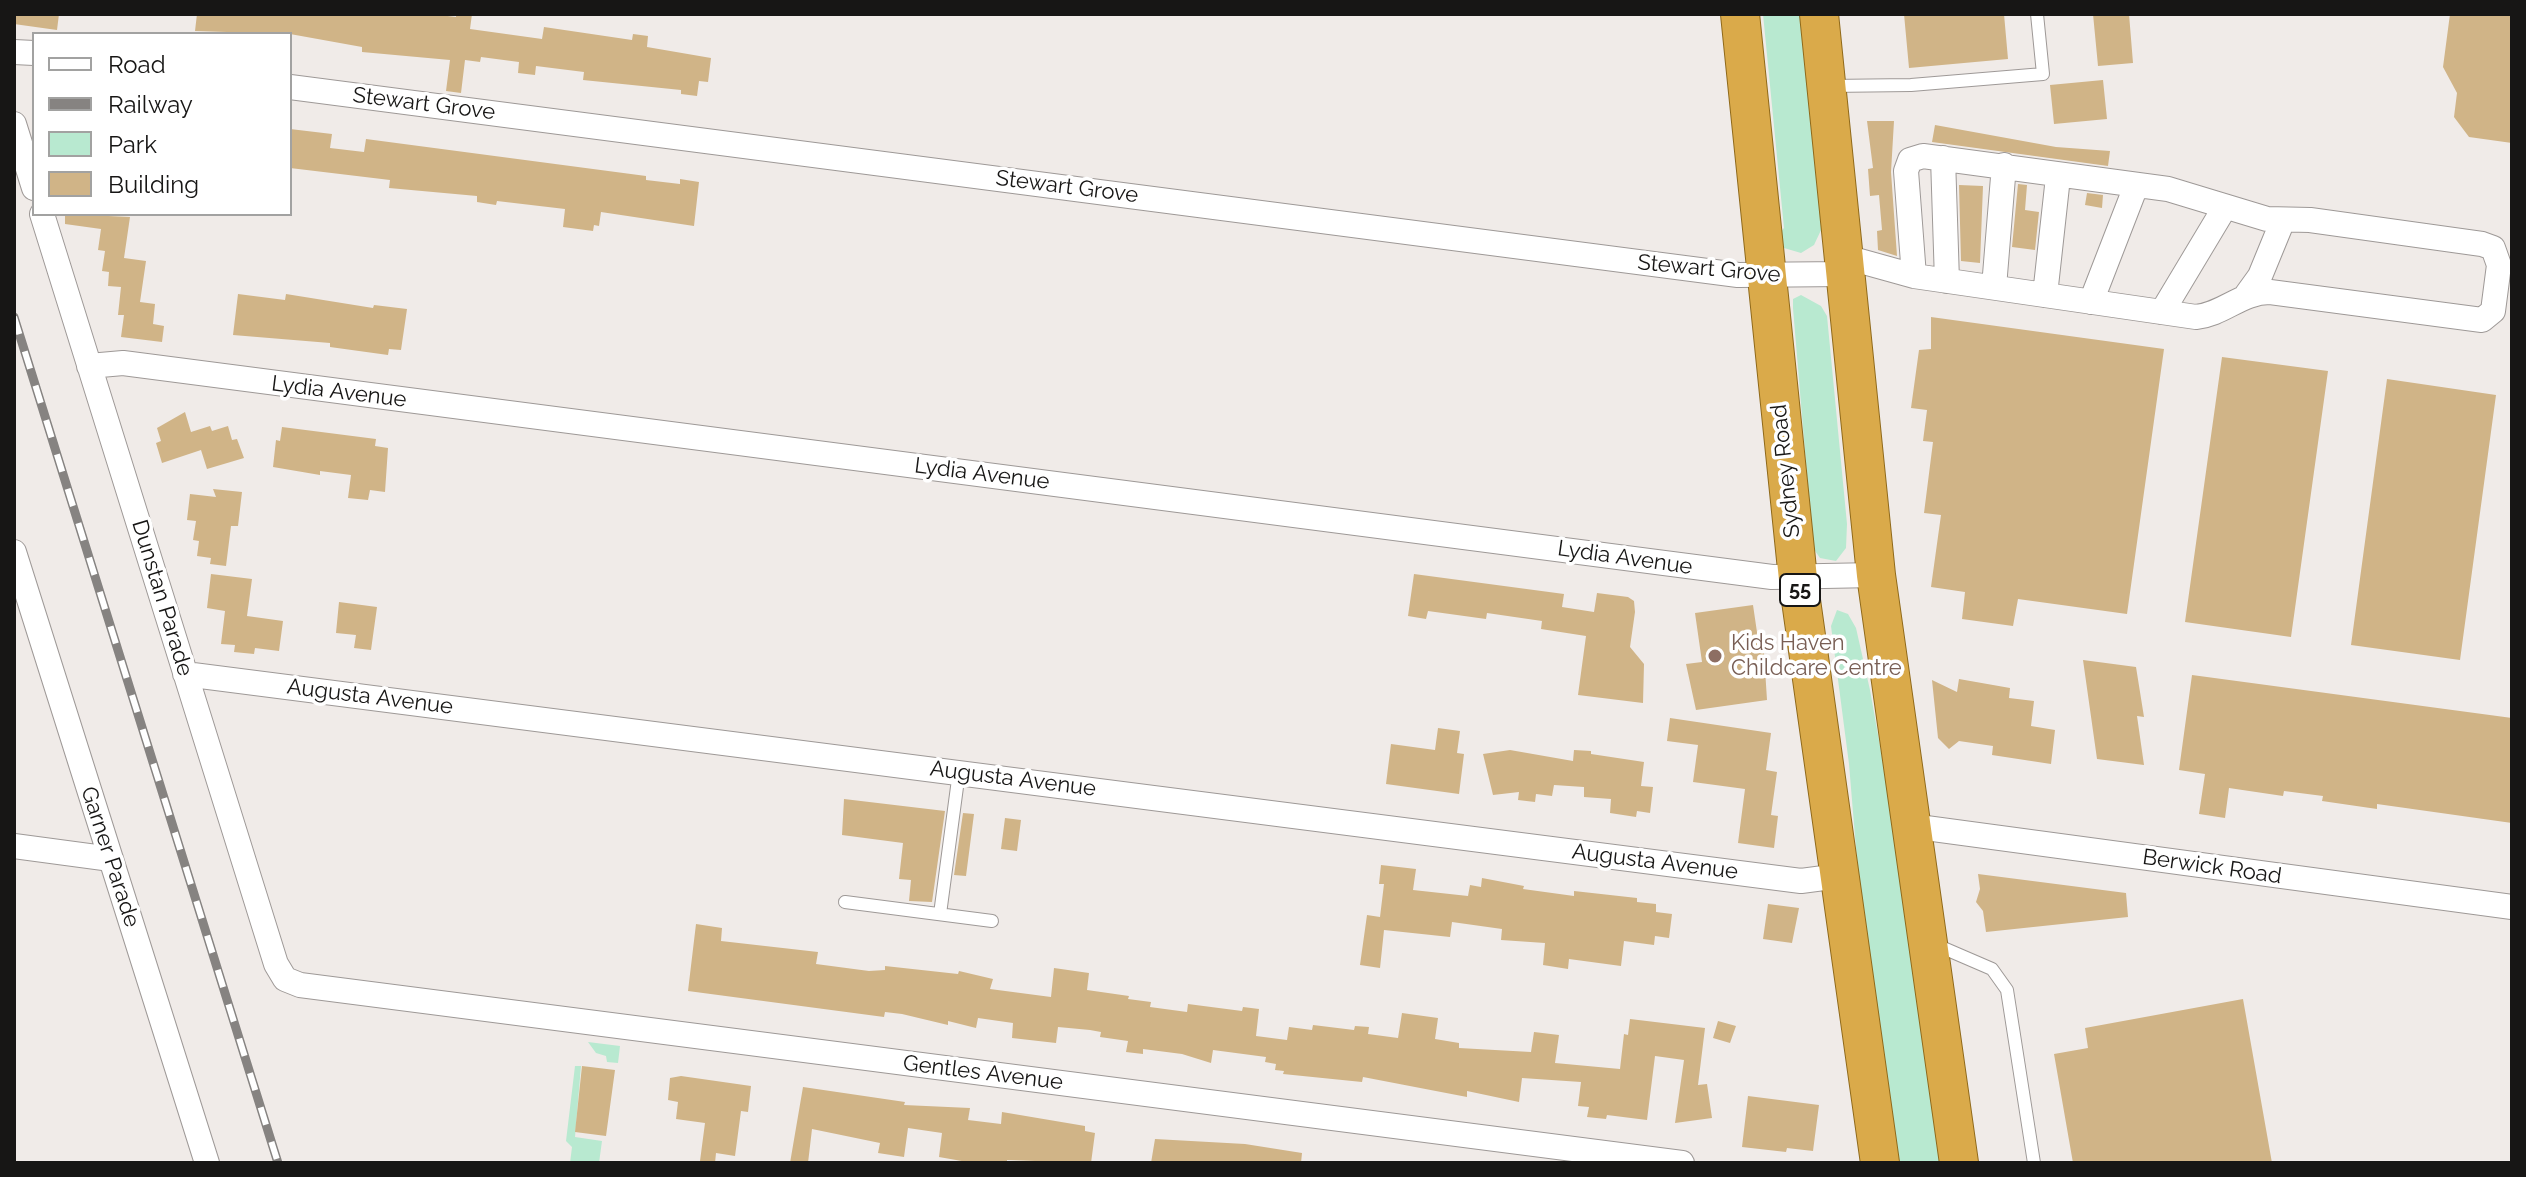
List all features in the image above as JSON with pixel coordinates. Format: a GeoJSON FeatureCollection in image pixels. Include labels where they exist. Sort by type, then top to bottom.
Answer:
{"type":"FeatureCollection","features":[{"type":"Feature","properties":{"kind":"highway","name":"Sydney Road"},"geometry":{"type":"LineString","coordinates":[[1740,14],[1798,579],[1880,1163]]}},
{"type":"Feature","properties":{"kind":"highway"},"geometry":{"type":"LineString","coordinates":[[1819,14],[1876,575],[1959,1163]]}},
{"type":"Feature","properties":{"kind":"street","name":"Stewart Grove"},"geometry":{"type":"LineString","coordinates":[[292,87],[1765,277],[1843,265],[2203,316],[2247,294]]}},
{"type":"Feature","properties":{"kind":"street"},"geometry":{"type":"LineString","coordinates":[[14,124],[32,182]]}},
{"type":"Feature","properties":{"kind":"street"},"geometry":{"type":"LineString","coordinates":[[1914,276],[1907,164],[1916,157],[2004,165],[2058,177],[2185,192],[2225,207],[2283,220],[2310,220],[2486,245],[2493,248],[2498,258],[2493,311],[2482,320],[2287,293],[2247,294]]}},
{"type":"Feature","properties":{"kind":"street"},"geometry":{"type":"LineString","coordinates":[[1943,158],[1947,281]]}},
{"type":"Feature","properties":{"kind":"street"},"geometry":{"type":"LineString","coordinates":[[1994,287],[2004,165]]}},
{"type":"Feature","properties":{"kind":"street"},"geometry":{"type":"LineString","coordinates":[[2045,295],[2058,177]]}},
{"type":"Feature","properties":{"kind":"street"},"geometry":{"type":"LineString","coordinates":[[2091,302],[2136,186]]}},
{"type":"Feature","properties":{"kind":"street"},"geometry":{"type":"LineString","coordinates":[[2162,312],[2225,207]]}},
{"type":"Feature","properties":{"kind":"street","name":"Dunstan Parade"},"geometry":{"type":"LineString","coordinates":[[43,216],[276,964],[285,979]]}},
{"type":"Feature","properties":{"kind":"street"},"geometry":{"type":"LineString","coordinates":[[2247,294],[2260,276],[2283,220]]}},
{"type":"Feature","properties":{"kind":"street","name":"Lydia Avenue"},"geometry":{"type":"LineString","coordinates":[[89,366],[123,363],[1798,579],[1876,575]]}},
{"type":"Feature","properties":{"kind":"street","name":"Garner Parade"},"geometry":{"type":"LineString","coordinates":[[14,552],[207,1163]]}},
{"type":"Feature","properties":{"kind":"street","name":"Augusta Avenue"},"geometry":{"type":"LineString","coordinates":[[185,674],[1785,879],[1815,881],[1839,876]]}},
{"type":"Feature","properties":{"kind":"street","name":"Berwick Road"},"geometry":{"type":"LineString","coordinates":[[1911,826],[2512,907]]}},
{"type":"Feature","properties":{"kind":"street"},"geometry":{"type":"LineString","coordinates":[[14,846],[111,859]]}},
{"type":"Feature","properties":{"kind":"street","name":"Gentles Avenue"},"geometry":{"type":"LineString","coordinates":[[285,979],[300,985],[644,1032],[1682,1163]]}},
{"type":"Feature","properties":{"kind":"lane"},"geometry":{"type":"LineString","coordinates":[[1826,86],[1911,85],[2043,74],[2037,14]]}},
{"type":"Feature","properties":{"kind":"lane"},"geometry":{"type":"LineString","coordinates":[[940,914],[959,772]]}},
{"type":"Feature","properties":{"kind":"lane"},"geometry":{"type":"LineString","coordinates":[[845,902],[992,921]]}},
{"type":"Feature","properties":{"kind":"lane"},"geometry":{"type":"LineString","coordinates":[[1927,941],[1992,969],[2007,990],[2034,1163]]}},
{"type":"Feature","properties":{"kind":"green space"},"geometry":{"type":"Polygon","coordinates":[[[1763,14],[1802,14],[1822,228],[1814,245],[1801,253],[1784,248],[1779,234],[1784,228],[1763,14]]]}},
{"type":"Feature","properties":{"kind":"green space"},"geometry":{"type":"Polygon","coordinates":[[[1801,295],[1821,306],[1827,316],[1847,524],[1846,548],[1836,561],[1820,558],[1813,548],[1793,308],[1793,299],[1801,295]]]}},
{"type":"Feature","properties":{"kind":"green space"},"geometry":{"type":"Polygon","coordinates":[[[1837,610],[1848,614],[1856,628],[1870,690],[1892,813],[1943,1163],[1896,1163],[1860,896],[1849,764],[1831,626],[1837,610]]]}},
{"type":"Feature","properties":{"kind":"green space"},"geometry":{"type":"Polygon","coordinates":[[[588,1042],[620,1046],[618,1063],[607,1062],[606,1056],[596,1053],[588,1042]]]}},
{"type":"Feature","properties":{"kind":"green space"},"geometry":{"type":"Polygon","coordinates":[[[575,1066],[581,1066],[575,1137],[602,1141],[599,1163],[570,1163],[572,1147],[566,1141],[575,1066]]]}},
{"type":"Feature","properties":{"kind":"building"},"geometry":{"type":"Polygon","coordinates":[[[14,14],[59,14],[57,30],[14,24],[14,14]]]}},
{"type":"Feature","properties":{"kind":"building"},"geometry":{"type":"Polygon","coordinates":[[[197,14],[431,14],[456,17],[456,14],[472,14],[470,29],[542,39],[544,27],[632,40],[633,34],[648,36],[647,47],[711,58],[708,82],[699,81],[697,96],[681,94],[681,90],[583,80],[584,72],[536,66],[535,75],[518,73],[519,62],[481,57],[480,62],[465,60],[461,93],[446,91],[450,60],[362,52],[362,47],[292,32],[195,31],[197,14]]]}},
{"type":"Feature","properties":{"kind":"building"},"geometry":{"type":"Polygon","coordinates":[[[1904,14],[2004,14],[2008,59],[1909,68],[1904,14]]]}},
{"type":"Feature","properties":{"kind":"building"},"geometry":{"type":"Polygon","coordinates":[[[2093,14],[2129,14],[2133,63],[2098,66],[2093,14]]]}},
{"type":"Feature","properties":{"kind":"building"},"geometry":{"type":"Polygon","coordinates":[[[2450,14],[2512,14],[2512,143],[2469,137],[2454,117],[2457,93],[2443,67],[2450,14]]]}},
{"type":"Feature","properties":{"kind":"building"},"geometry":{"type":"Polygon","coordinates":[[[2103,80],[2107,119],[2054,124],[2050,85],[2103,80]]]}},
{"type":"Feature","properties":{"kind":"building"},"geometry":{"type":"Polygon","coordinates":[[[1867,121],[1894,121],[1891,172],[1897,256],[1878,250],[1877,231],[1882,230],[1879,195],[1870,196],[1868,169],[1873,168],[1867,121]]]}},
{"type":"Feature","properties":{"kind":"building"},"geometry":{"type":"Polygon","coordinates":[[[1935,125],[2056,147],[2110,151],[2108,166],[1932,142],[1935,125]]]}},
{"type":"Feature","properties":{"kind":"building"},"geometry":{"type":"Polygon","coordinates":[[[292,129],[332,134],[330,148],[364,152],[366,139],[646,176],[646,180],[680,184],[680,179],[699,182],[694,226],[601,212],[599,226],[594,225],[593,231],[563,227],[565,209],[497,201],[496,205],[477,202],[477,196],[389,188],[390,180],[292,168],[292,129]]]}},
{"type":"Feature","properties":{"kind":"building"},"geometry":{"type":"Polygon","coordinates":[[[2018,184],[2027,185],[2025,210],[2039,212],[2035,250],[2012,247],[2018,184]]]}},
{"type":"Feature","properties":{"kind":"building"},"geometry":{"type":"Polygon","coordinates":[[[1959,185],[1983,186],[1980,263],[1961,261],[1959,185]]]}},
{"type":"Feature","properties":{"kind":"building"},"geometry":{"type":"Polygon","coordinates":[[[2087,193],[2103,195],[2102,208],[2085,205],[2087,193]]]}},
{"type":"Feature","properties":{"kind":"building"},"geometry":{"type":"Polygon","coordinates":[[[65,216],[130,217],[124,258],[146,261],[140,302],[155,304],[153,324],[164,326],[162,342],[121,337],[124,315],[118,315],[121,287],[108,286],[109,272],[102,271],[105,251],[98,250],[101,229],[65,224],[65,216]]]}},
{"type":"Feature","properties":{"kind":"building"},"geometry":{"type":"Polygon","coordinates":[[[238,294],[285,300],[286,294],[373,308],[374,305],[407,309],[401,350],[389,349],[388,355],[330,347],[330,343],[233,335],[238,294]]]}},
{"type":"Feature","properties":{"kind":"building"},"geometry":{"type":"Polygon","coordinates":[[[1931,317],[2164,349],[2127,614],[2018,599],[2013,626],[1962,619],[1965,592],[1931,587],[1941,515],[1924,513],[1933,442],[1923,441],[1927,410],[1911,408],[1919,350],[1931,349],[1931,317]]]}},
{"type":"Feature","properties":{"kind":"building"},"geometry":{"type":"Polygon","coordinates":[[[2222,357],[2328,371],[2291,637],[2185,622],[2222,357]]]}},
{"type":"Feature","properties":{"kind":"building"},"geometry":{"type":"Polygon","coordinates":[[[2387,379],[2496,395],[2460,660],[2351,645],[2387,379]]]}},
{"type":"Feature","properties":{"kind":"building"},"geometry":{"type":"Polygon","coordinates":[[[185,412],[191,432],[210,426],[212,431],[228,426],[232,440],[237,439],[244,458],[207,469],[201,450],[162,463],[156,443],[161,441],[157,428],[185,412]]]}},
{"type":"Feature","properties":{"kind":"building"},"geometry":{"type":"Polygon","coordinates":[[[282,427],[376,439],[375,446],[388,448],[385,492],[370,490],[368,500],[348,498],[351,475],[320,471],[320,475],[273,467],[276,440],[280,441],[282,427]]]}},
{"type":"Feature","properties":{"kind":"building"},"geometry":{"type":"Polygon","coordinates":[[[213,489],[242,492],[238,526],[231,526],[226,566],[210,564],[211,558],[197,556],[199,541],[193,540],[196,521],[187,520],[190,494],[216,497],[213,489]]]}},
{"type":"Feature","properties":{"kind":"building"},"geometry":{"type":"Polygon","coordinates":[[[211,574],[252,579],[247,616],[283,621],[279,651],[255,648],[254,654],[234,652],[235,645],[221,644],[225,611],[207,608],[211,574]]]}},
{"type":"Feature","properties":{"kind":"building"},"geometry":{"type":"Polygon","coordinates":[[[1414,574],[1564,594],[1562,607],[1594,612],[1597,593],[1628,597],[1634,601],[1635,612],[1630,647],[1644,664],[1643,703],[1578,695],[1586,636],[1541,629],[1542,621],[1487,613],[1486,619],[1428,611],[1426,619],[1408,616],[1414,574]]]}},
{"type":"Feature","properties":{"kind":"building"},"geometry":{"type":"Polygon","coordinates":[[[339,602],[377,607],[371,650],[354,648],[356,635],[336,633],[339,602]]]}},
{"type":"Feature","properties":{"kind":"building"},"geometry":{"type":"Polygon","coordinates":[[[1753,605],[1758,639],[1764,653],[1767,700],[1696,710],[1686,664],[1702,662],[1695,613],[1753,605]]]}},
{"type":"Feature","properties":{"kind":"building"},"geometry":{"type":"Polygon","coordinates":[[[2083,660],[2136,667],[2144,717],[2137,716],[2144,765],[2097,759],[2083,660]]]}},
{"type":"Feature","properties":{"kind":"building"},"geometry":{"type":"Polygon","coordinates":[[[2192,675],[2512,718],[2512,823],[2377,804],[2377,809],[2322,801],[2323,796],[2284,791],[2283,796],[2229,788],[2225,818],[2199,814],[2205,774],[2179,770],[2192,675]]]}},
{"type":"Feature","properties":{"kind":"building"},"geometry":{"type":"Polygon","coordinates":[[[1959,679],[2010,688],[2009,698],[2034,701],[2031,726],[2055,730],[2051,764],[1992,755],[1993,746],[1959,741],[1949,749],[1938,738],[1932,680],[1957,692],[1959,679]]]}},
{"type":"Feature","properties":{"kind":"building"},"geometry":{"type":"Polygon","coordinates":[[[1670,718],[1771,733],[1766,770],[1777,772],[1771,815],[1778,816],[1774,848],[1738,843],[1745,789],[1693,782],[1698,745],[1667,741],[1670,718]]]}},
{"type":"Feature","properties":{"kind":"building"},"geometry":{"type":"Polygon","coordinates":[[[1438,728],[1460,731],[1457,753],[1464,754],[1459,794],[1386,784],[1391,744],[1435,750],[1438,728]]]}},
{"type":"Feature","properties":{"kind":"building"},"geometry":{"type":"Polygon","coordinates":[[[1510,750],[1573,761],[1574,750],[1591,751],[1591,754],[1644,762],[1641,786],[1653,787],[1650,813],[1637,811],[1636,817],[1610,813],[1611,799],[1584,797],[1584,787],[1554,785],[1552,796],[1536,794],[1535,802],[1518,800],[1519,792],[1493,795],[1483,754],[1510,750]]]}},
{"type":"Feature","properties":{"kind":"building"},"geometry":{"type":"Polygon","coordinates":[[[844,799],[945,811],[932,902],[909,901],[911,880],[899,879],[903,843],[842,835],[844,799]]]}},
{"type":"Feature","properties":{"kind":"building"},"geometry":{"type":"Polygon","coordinates":[[[963,813],[974,814],[966,876],[954,875],[963,813]]]}},
{"type":"Feature","properties":{"kind":"building"},"geometry":{"type":"Polygon","coordinates":[[[1005,818],[1021,820],[1017,851],[1001,849],[1005,818]]]}},
{"type":"Feature","properties":{"kind":"building"},"geometry":{"type":"Polygon","coordinates":[[[1381,865],[1416,869],[1413,890],[1468,896],[1470,885],[1481,887],[1482,878],[1524,886],[1523,889],[1574,896],[1574,891],[1637,898],[1637,902],[1656,904],[1656,912],[1672,914],[1669,938],[1655,936],[1654,945],[1624,941],[1621,966],[1569,959],[1568,969],[1543,965],[1545,943],[1501,940],[1502,929],[1452,922],[1450,937],[1384,930],[1380,968],[1360,965],[1367,915],[1380,917],[1384,884],[1379,884],[1381,865]]]}},
{"type":"Feature","properties":{"kind":"building"},"geometry":{"type":"Polygon","coordinates":[[[1978,874],[2126,893],[2128,917],[1986,932],[1983,911],[1976,902],[1980,889],[1978,874]]]}},
{"type":"Feature","properties":{"kind":"building"},"geometry":{"type":"Polygon","coordinates":[[[1768,904],[1799,908],[1792,943],[1763,939],[1768,904]]]}},
{"type":"Feature","properties":{"kind":"building"},"geometry":{"type":"Polygon","coordinates":[[[696,924],[722,928],[721,941],[818,952],[816,964],[869,971],[885,970],[885,966],[958,974],[959,971],[993,979],[990,989],[1051,997],[1054,968],[1089,973],[1087,990],[1129,996],[1128,999],[1151,1002],[1150,1007],[1187,1012],[1188,1004],[1242,1011],[1243,1007],[1259,1009],[1256,1036],[1287,1040],[1289,1027],[1312,1030],[1313,1025],[1354,1030],[1355,1026],[1369,1027],[1368,1034],[1398,1038],[1402,1013],[1438,1018],[1435,1039],[1459,1043],[1459,1048],[1531,1052],[1534,1032],[1559,1035],[1555,1063],[1620,1069],[1624,1034],[1628,1035],[1630,1019],[1705,1028],[1698,1085],[1707,1084],[1712,1118],[1675,1123],[1684,1060],[1655,1056],[1647,1120],[1607,1115],[1606,1119],[1587,1117],[1589,1107],[1578,1106],[1581,1082],[1522,1078],[1519,1102],[1467,1091],[1467,1097],[1363,1077],[1362,1082],[1283,1074],[1284,1071],[1275,1070],[1276,1064],[1265,1062],[1266,1057],[1213,1050],[1211,1063],[1182,1054],[1143,1049],[1143,1054],[1126,1052],[1128,1041],[1100,1037],[1101,1032],[1090,1030],[1058,1027],[1056,1043],[1012,1038],[1013,1023],[978,1018],[976,1028],[902,1014],[885,1012],[884,1017],[688,991],[696,924]]]}},
{"type":"Feature","properties":{"kind":"building"},"geometry":{"type":"Polygon","coordinates":[[[2243,999],[2272,1163],[2073,1163],[2054,1054],[2088,1048],[2085,1028],[2243,999]]]}},
{"type":"Feature","properties":{"kind":"building"},"geometry":{"type":"Polygon","coordinates":[[[1718,1021],[1736,1026],[1730,1043],[1713,1038],[1718,1021]]]}},
{"type":"Feature","properties":{"kind":"building"},"geometry":{"type":"Polygon","coordinates":[[[582,1066],[615,1070],[606,1136],[575,1132],[582,1066]]]}},
{"type":"Feature","properties":{"kind":"building"},"geometry":{"type":"Polygon","coordinates":[[[681,1076],[751,1086],[748,1112],[741,1111],[735,1156],[716,1153],[715,1163],[700,1161],[705,1123],[676,1119],[678,1102],[668,1100],[670,1078],[681,1076]]]}},
{"type":"Feature","properties":{"kind":"building"},"geometry":{"type":"Polygon","coordinates":[[[803,1087],[905,1102],[904,1105],[970,1108],[968,1120],[1001,1124],[1002,1112],[1085,1126],[1085,1131],[1095,1133],[1091,1163],[1007,1160],[1007,1163],[973,1163],[939,1157],[942,1133],[908,1128],[904,1157],[878,1153],[880,1143],[812,1129],[808,1163],[790,1163],[803,1087]]]}},
{"type":"Feature","properties":{"kind":"building"},"geometry":{"type":"Polygon","coordinates":[[[1748,1096],[1819,1105],[1813,1151],[1787,1148],[1786,1152],[1742,1147],[1748,1096]]]}},
{"type":"Feature","properties":{"kind":"building"},"geometry":{"type":"Polygon","coordinates":[[[1155,1139],[1245,1144],[1302,1153],[1301,1163],[1151,1163],[1155,1139]]]}},
{"type":"Feature","properties":{"kind":"railway"},"geometry":{"type":"LineString","coordinates":[[14,317],[278,1163]]}},
{"type":"Feature","properties":{"kind":"place","name":"Kids Haven Childcare Centre"},"geometry":{"type":"Point","coordinates":[1715,656]}}]}
